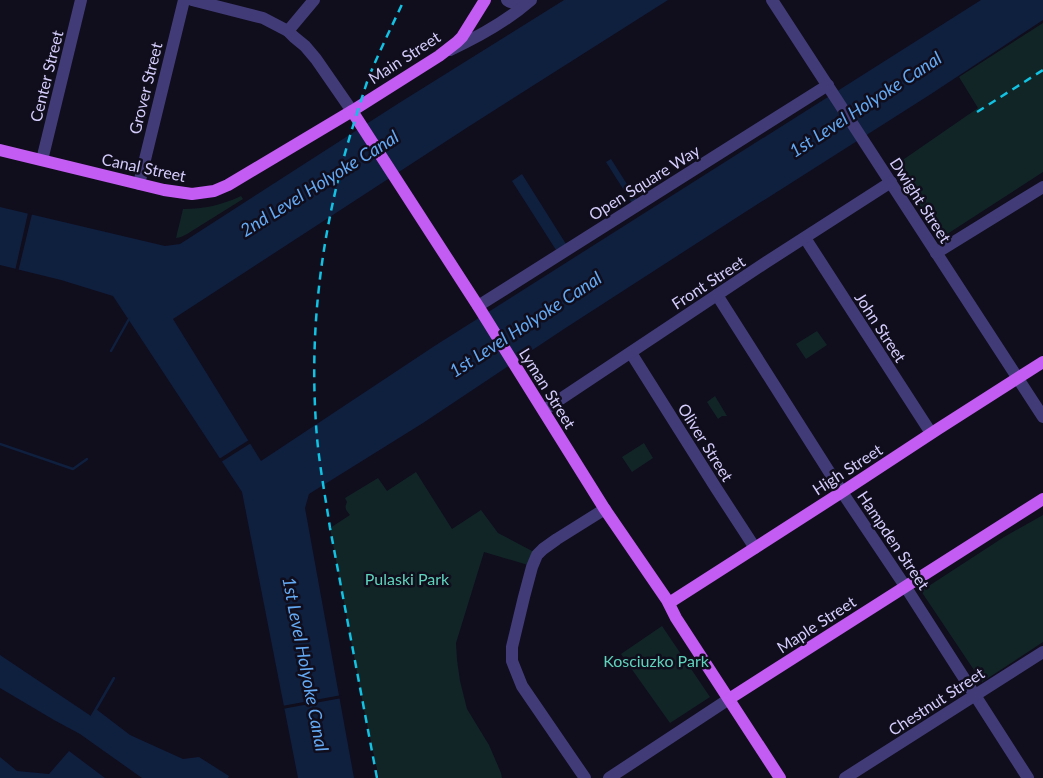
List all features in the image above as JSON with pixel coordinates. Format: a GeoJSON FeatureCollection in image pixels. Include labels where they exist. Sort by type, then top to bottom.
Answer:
{"type":"FeatureCollection","features":[{"type":"Feature","properties":{"kind":"main road","name":"Main Street"},"geometry":{"type":"LineString","coordinates":[[352,111],[452,46],[462,37],[485,0]]}},
{"type":"Feature","properties":{"kind":"main road","name":"Canal Street"},"geometry":{"type":"LineString","coordinates":[[0,150],[164,190],[197,193],[214,191],[228,185],[352,111]]}},
{"type":"Feature","properties":{"kind":"main road","name":"Lyman Street"},"geometry":{"type":"LineString","coordinates":[[352,111],[480,309],[605,509],[668,603],[780,778]]}},
{"type":"Feature","properties":{"kind":"main road","name":"High Street"},"geometry":{"type":"LineString","coordinates":[[668,603],[1043,362]]}},
{"type":"Feature","properties":{"kind":"main road","name":"Maple Street"},"geometry":{"type":"LineString","coordinates":[[729,699],[1043,499]]}},
{"type":"Feature","properties":{"kind":"street","name":"Center Street"},"geometry":{"type":"LineString","coordinates":[[42,160],[81,0]]}},
{"type":"Feature","properties":{"kind":"street","name":"Grover Street"},"geometry":{"type":"LineString","coordinates":[[139,184],[184,0]]}},
{"type":"Feature","properties":{"kind":"street","name":"Lyman Street"},"geometry":{"type":"LineString","coordinates":[[192,0],[264,18],[288,31],[305,46],[352,111]]}},
{"type":"Feature","properties":{"kind":"street"},"geometry":{"type":"LineString","coordinates":[[288,31],[314,0]]}},
{"type":"Feature","properties":{"kind":"street"},"geometry":{"type":"LineString","coordinates":[[507,0],[515,4],[529,0]]}},
{"type":"Feature","properties":{"kind":"street"},"geometry":{"type":"LineString","coordinates":[[439,56],[468,42],[507,18],[529,0]]}},
{"type":"Feature","properties":{"kind":"street","name":"Dwight Street"},"geometry":{"type":"LineString","coordinates":[[772,0],[1043,418]]}},
{"type":"Feature","properties":{"kind":"street","name":"Open Square Way"},"geometry":{"type":"LineString","coordinates":[[480,309],[829,87]]}},
{"type":"Feature","properties":{"kind":"street","name":"Front Street"},"geometry":{"type":"LineString","coordinates":[[544,410],[891,182]]}},
{"type":"Feature","properties":{"kind":"street"},"geometry":{"type":"LineString","coordinates":[[936,253],[1043,187]]}},
{"type":"Feature","properties":{"kind":"street","name":"John Street"},"geometry":{"type":"LineString","coordinates":[[804,238],[931,433]]}},
{"type":"Feature","properties":{"kind":"street","name":"Hampden Street"},"geometry":{"type":"LineString","coordinates":[[717,295],[842,492],[905,586],[1028,778]]}},
{"type":"Feature","properties":{"kind":"street","name":"Oliver Street"},"geometry":{"type":"LineString","coordinates":[[631,352],[755,548]]}},
{"type":"Feature","properties":{"kind":"street"},"geometry":{"type":"LineString","coordinates":[[584,778],[522,686],[512,661],[512,647],[532,567],[537,555],[557,539],[605,509]]}},
{"type":"Feature","properties":{"kind":"street","name":"Chestnut Street"},"geometry":{"type":"LineString","coordinates":[[845,778],[1043,652]]}},
{"type":"Feature","properties":{"kind":"street","name":"Maple Street"},"geometry":{"type":"LineString","coordinates":[[608,778],[729,699]]}},
{"type":"Feature","properties":{"kind":"green space"},"geometry":{"type":"Polygon","coordinates":[[[1043,23],[1043,172],[941,238],[894,166],[978,108],[959,77],[1043,23]]]}},
{"type":"Feature","properties":{"kind":"green space"},"geometry":{"type":"Polygon","coordinates":[[[241,196],[243,199],[187,234],[176,238],[183,209],[213,206],[241,196]]]}},
{"type":"Feature","properties":{"kind":"green space"},"geometry":{"type":"Polygon","coordinates":[[[817,331],[827,345],[806,359],[796,344],[817,331]]]}},
{"type":"Feature","properties":{"kind":"green space"},"geometry":{"type":"Polygon","coordinates":[[[715,396],[727,416],[722,416],[718,419],[707,402],[715,396]]]}},
{"type":"Feature","properties":{"kind":"green space"},"geometry":{"type":"Polygon","coordinates":[[[644,443],[653,458],[632,472],[622,457],[644,443]]]}},
{"type":"Feature","properties":{"kind":"green space","name":"Pulaski Park"},"geometry":{"type":"Polygon","coordinates":[[[416,472],[452,529],[481,510],[498,533],[534,552],[528,565],[484,552],[456,643],[460,681],[467,709],[489,745],[502,778],[379,778],[365,715],[330,528],[350,515],[346,509],[347,502],[345,498],[378,478],[387,491],[416,472]]]}},
{"type":"Feature","properties":{"kind":"green space"},"geometry":{"type":"Polygon","coordinates":[[[1043,515],[1043,642],[982,682],[921,591],[1004,537],[1043,515]]]}},
{"type":"Feature","properties":{"kind":"green space","name":"Kosciuzko Park"},"geometry":{"type":"Polygon","coordinates":[[[662,626],[710,697],[670,723],[621,654],[662,626]]]}},
{"type":"Feature","properties":{"kind":"water"},"geometry":{"type":"Polygon","coordinates":[[[564,0],[668,0],[468,127],[173,319],[261,461],[436,345],[981,0],[1043,0],[1043,20],[564,329],[423,423],[309,494],[305,508],[354,778],[298,778],[242,492],[113,296],[61,280],[0,265],[0,207],[165,246],[180,244],[399,103],[564,0]]]}},
{"type":"Feature","properties":{"kind":"water"},"geometry":{"type":"Polygon","coordinates":[[[611,159],[637,200],[632,203],[606,162],[611,159]]]}},
{"type":"Feature","properties":{"kind":"water"},"geometry":{"type":"Polygon","coordinates":[[[522,174],[566,244],[556,250],[512,181],[522,174]]]}},
{"type":"Feature","properties":{"kind":"water"},"geometry":{"type":"Polygon","coordinates":[[[0,655],[91,716],[96,709],[130,735],[183,759],[199,757],[229,776],[228,778],[142,778],[80,734],[0,688],[0,655]]]}},
{"type":"Feature","properties":{"kind":"water"},"geometry":{"type":"Polygon","coordinates":[[[69,751],[105,778],[0,778],[0,757],[17,771],[49,774],[69,751]]]}},
{"type":"Feature","properties":{"kind":"pier"},"geometry":{"type":"Polygon","coordinates":[[[28,213],[32,214],[18,272],[15,271],[28,213]]]}},
{"type":"Feature","properties":{"kind":"pier"},"geometry":{"type":"Polygon","coordinates":[[[249,440],[251,443],[221,462],[219,459],[249,440]]]}},
{"type":"Feature","properties":{"kind":"pier"},"geometry":{"type":"Polygon","coordinates":[[[342,695],[342,698],[282,709],[282,706],[342,695]]]}},
{"type":"Feature","properties":{"kind":"waterway"},"geometry":{"type":"LineString","coordinates":[[111,351],[129,319]]}},
{"type":"Feature","properties":{"kind":"waterway"},"geometry":{"type":"LineString","coordinates":[[0,444],[73,469],[87,459]]}},
{"type":"Feature","properties":{"kind":"waterway"},"geometry":{"type":"LineString","coordinates":[[92,716],[114,678]]}},
{"type":"Feature","properties":{"kind":"railway"},"geometry":{"type":"LineString","coordinates":[[377,778],[330,528],[318,450],[314,386],[315,348],[317,310],[326,236],[343,162],[368,79],[404,0]]}},
{"type":"Feature","properties":{"kind":"railway"},"geometry":{"type":"LineString","coordinates":[[977,112],[1043,70]]}},
{"type":"Feature","properties":{"kind":"water label","name":"1st Level Holyoke Canal"},"geometry":{"type":"Point","coordinates":[865,104]}},
{"type":"Feature","properties":{"kind":"water label","name":"2nd Level Holyoke Canal"},"geometry":{"type":"Point","coordinates":[319,183]}},
{"type":"Feature","properties":{"kind":"water label","name":"1st Level Holyoke Canal"},"geometry":{"type":"Point","coordinates":[525,324]}},
{"type":"Feature","properties":{"kind":"water label","name":"1st Level Holyoke Canal"},"geometry":{"type":"Point","coordinates":[306,664]}}]}
